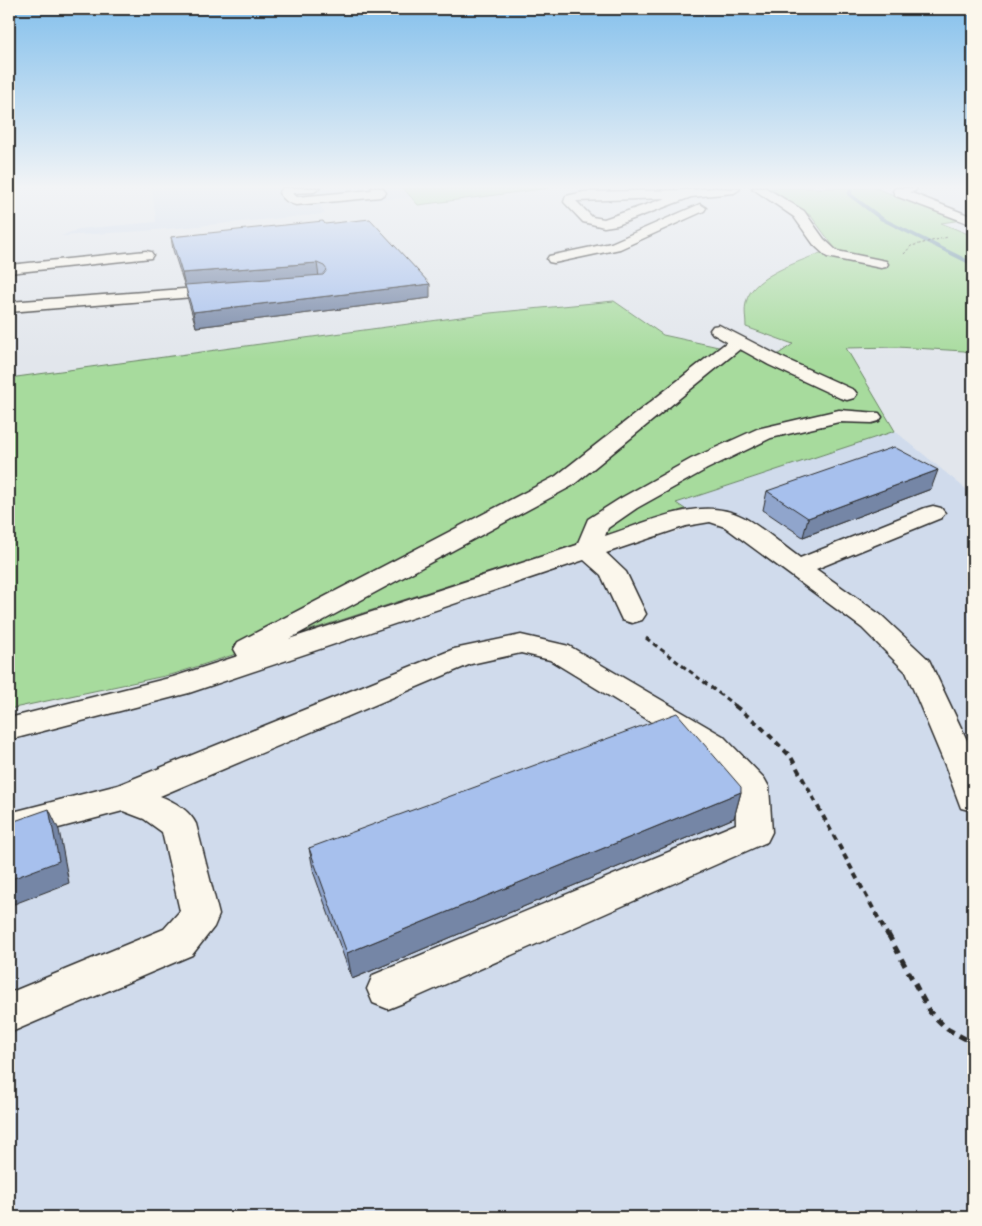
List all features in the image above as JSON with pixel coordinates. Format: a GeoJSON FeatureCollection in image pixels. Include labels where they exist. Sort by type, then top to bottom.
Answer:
{"type":"FeatureCollection","features":[{"type":"Feature","properties":{"kind":"street"},"geometry":{"type":"LineString","coordinates":[[554,259],[616,245]]}},
{"type":"Feature","properties":{"kind":"street"},"geometry":{"type":"LineString","coordinates":[[823,245],[832,254],[881,264]]}},
{"type":"Feature","properties":{"kind":"street"},"geometry":{"type":"LineString","coordinates":[[9,269],[146,255]]}},
{"type":"Feature","properties":{"kind":"street"},"geometry":{"type":"LineString","coordinates":[[9,307],[241,290]]}},
{"type":"Feature","properties":{"kind":"street"},"geometry":{"type":"LineString","coordinates":[[178,686],[564,481],[729,335],[775,361],[849,388],[839,416]]}},
{"type":"Feature","properties":{"kind":"street"},"geometry":{"type":"LineString","coordinates":[[588,550],[597,524],[629,503],[699,464],[764,434],[839,416],[872,417]]}},
{"type":"Feature","properties":{"kind":"street"},"geometry":{"type":"LineString","coordinates":[[797,568],[933,513]]}},
{"type":"Feature","properties":{"kind":"street"},"geometry":{"type":"LineString","coordinates":[[9,729],[178,686],[682,519],[711,515],[734,522],[872,622],[919,667],[962,765],[973,798]]}},
{"type":"Feature","properties":{"kind":"street"},"geometry":{"type":"LineString","coordinates":[[588,550],[612,572],[632,614]]}},
{"type":"Feature","properties":{"kind":"street"},"geometry":{"type":"LineString","coordinates":[[9,828],[124,797],[464,656],[521,644],[560,652],[712,744],[752,787],[754,832],[388,989]]}},
{"type":"Feature","properties":{"kind":"street"},"geometry":{"type":"LineString","coordinates":[[9,1013],[178,942],[200,915],[178,824],[156,809],[124,797]]}},
{"type":"Feature","properties":{"kind":"path"},"geometry":{"type":"LineString","coordinates":[[632,614],[645,637],[674,663],[773,735],[791,757],[930,1012],[947,1029],[973,1043]]}},
{"type":"Feature","properties":{"kind":"shaded area"},"geometry":{"type":"Polygon","coordinates":[[[895,431],[973,495],[973,1217],[9,1217],[9,739],[705,523],[676,503],[895,431]]]}},
{"type":"Feature","properties":{"kind":"green space"},"geometry":{"type":"Polygon","coordinates":[[[833,245],[973,245],[973,354],[964,351],[897,347],[846,348],[895,431],[676,503],[685,509],[174,674],[9,709],[9,378],[490,313],[614,301],[663,335],[737,351],[777,355],[793,344],[746,327],[745,306],[750,292],[770,275],[783,268],[834,247],[833,245]]]}},
{"type":"Feature","properties":{"kind":"building"},"geometry":{"type":"Polygon","coordinates":[[[174,245],[394,245],[430,284],[193,312],[185,285],[323,275],[327,270],[324,266],[317,263],[182,273],[174,245]]]}},
{"type":"Feature","properties":{"kind":"building"},"geometry":{"type":"Polygon","coordinates":[[[894,447],[938,470],[808,518],[767,491],[894,447]]]}},
{"type":"Feature","properties":{"kind":"building"},"geometry":{"type":"Polygon","coordinates":[[[677,713],[741,787],[741,792],[347,953],[309,848],[677,713]]]}},
{"type":"Feature","properties":{"kind":"building"},"geometry":{"type":"Polygon","coordinates":[[[49,809],[59,861],[9,880],[9,823],[49,809]]]}},
{"type":"Feature","properties":{"kind":"waterway"},"geometry":{"type":"LineString","coordinates":[[936,245],[973,264]]}}]}
